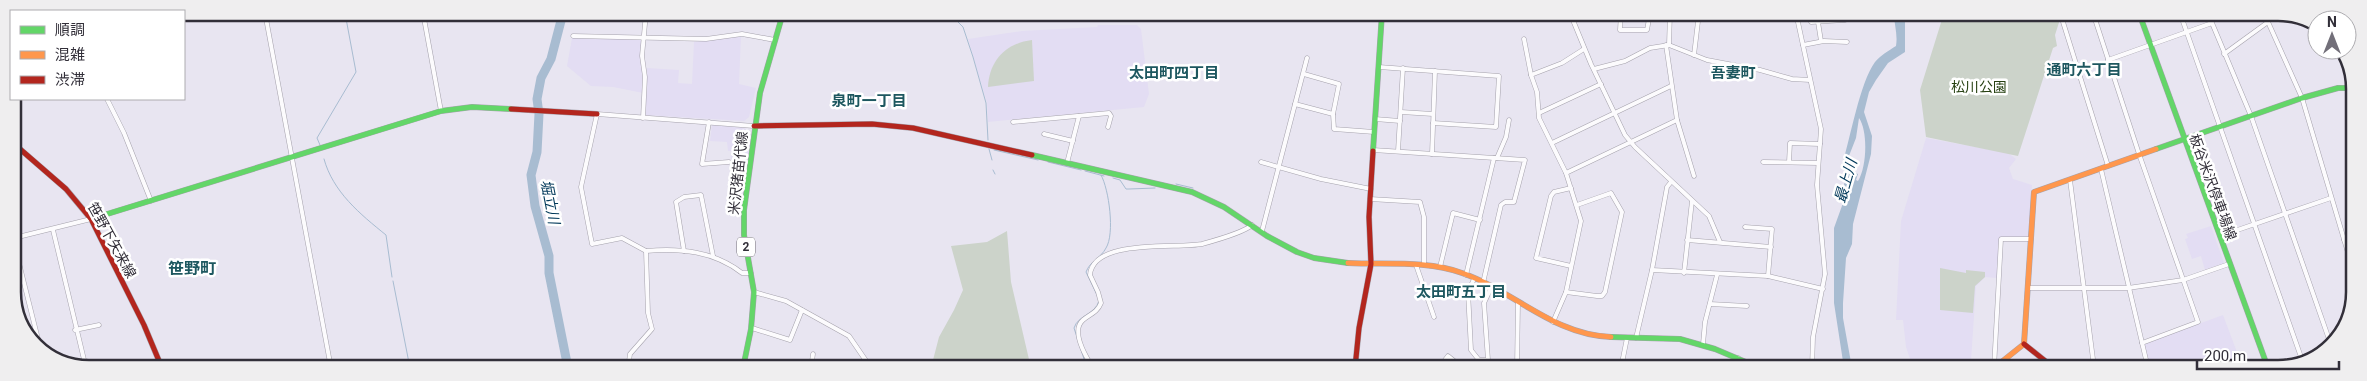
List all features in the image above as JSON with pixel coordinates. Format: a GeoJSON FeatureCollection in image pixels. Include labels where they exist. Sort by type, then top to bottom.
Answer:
{"type":"FeatureCollection","features":[{"type":"Feature","properties":{"kind":"street"},"geometry":{"type":"LineString","coordinates":[[267,21],[330,360]]}},
{"type":"Feature","properties":{"kind":"street"},"geometry":{"type":"LineString","coordinates":[[424,21],[441,111]]}},
{"type":"Feature","properties":{"kind":"street"},"geometry":{"type":"LineString","coordinates":[[643,118],[645,77],[642,56],[645,21]]}},
{"type":"Feature","properties":{"kind":"street","name":"米沢猪苗代線"},"geometry":{"type":"LineString","coordinates":[[745,360],[752,328],[754,292],[744,222],[754,126],[760,94],[780,21]]}},
{"type":"Feature","properties":{"kind":"street"},"geometry":{"type":"LineString","coordinates":[[1357,360],[1359,328],[1371,264],[1370,199],[1382,21]]}},
{"type":"Feature","properties":{"kind":"street"},"geometry":{"type":"LineString","coordinates":[[1573,21],[1600,84],[1630,142],[1709,216],[1720,242]]}},
{"type":"Feature","properties":{"kind":"street"},"geometry":{"type":"LineString","coordinates":[[1621,21],[1620,30],[1647,30],[1649,21]]}},
{"type":"Feature","properties":{"kind":"street"},"geometry":{"type":"LineString","coordinates":[[1669,21],[1667,45],[1671,86],[1677,120],[1694,176]]}},
{"type":"Feature","properties":{"kind":"street"},"geometry":{"type":"LineString","coordinates":[[1694,55],[1699,21]]}},
{"type":"Feature","properties":{"kind":"street"},"geometry":{"type":"LineString","coordinates":[[1798,21],[1820,124],[1817,185],[1825,256],[1823,289],[1812,337],[1812,360]]}},
{"type":"Feature","properties":{"kind":"street"},"geometry":{"type":"LineString","coordinates":[[1811,21],[1832,21]]}},
{"type":"Feature","properties":{"kind":"street"},"geometry":{"type":"LineString","coordinates":[[2064,21],[2108,166]]}},
{"type":"Feature","properties":{"kind":"street"},"geometry":{"type":"LineString","coordinates":[[2096,21],[2139,154],[2198,322],[2142,343]]}},
{"type":"Feature","properties":{"kind":"street","name":"板谷米沢停車場線"},"geometry":{"type":"LineString","coordinates":[[2142,21],[2183,140],[2265,360]]}},
{"type":"Feature","properties":{"kind":"street"},"geometry":{"type":"LineString","coordinates":[[2183,21],[2301,356]]}},
{"type":"Feature","properties":{"kind":"street"},"geometry":{"type":"LineString","coordinates":[[1818,22],[1820,41]]}},
{"type":"Feature","properties":{"kind":"street"},"geometry":{"type":"LineString","coordinates":[[2224,54],[2268,22],[2302,98],[2346,247]]}},
{"type":"Feature","properties":{"kind":"street"},"geometry":{"type":"LineString","coordinates":[[2108,60],[2212,23],[2251,116],[2327,338]]}},
{"type":"Feature","properties":{"kind":"street"},"geometry":{"type":"LineString","coordinates":[[573,36],[706,39],[742,34],[775,40]]}},
{"type":"Feature","properties":{"kind":"street"},"geometry":{"type":"LineString","coordinates":[[1524,39],[1531,75],[1538,92],[1539,113],[1566,173],[1582,221],[1566,292],[1553,322]]}},
{"type":"Feature","properties":{"kind":"street"},"geometry":{"type":"LineString","coordinates":[[1803,45],[1820,41],[1847,42]]}},
{"type":"Feature","properties":{"kind":"street"},"geometry":{"type":"LineString","coordinates":[[1594,69],[1625,61],[1650,48],[1667,45],[1707,60],[1760,70],[1792,79],[1810,80]]}},
{"type":"Feature","properties":{"kind":"street"},"geometry":{"type":"LineString","coordinates":[[1531,75],[1562,63],[1584,49]]}},
{"type":"Feature","properties":{"kind":"street"},"geometry":{"type":"LineString","coordinates":[[1262,232],[1307,58]]}},
{"type":"Feature","properties":{"kind":"street"},"geometry":{"type":"LineString","coordinates":[[1379,67],[1499,76],[1496,127],[1432,123]]}},
{"type":"Feature","properties":{"kind":"street"},"geometry":{"type":"LineString","coordinates":[[1398,152],[1404,68]]}},
{"type":"Feature","properties":{"kind":"street"},"geometry":{"type":"LineString","coordinates":[[1432,154],[1435,71]]}},
{"type":"Feature","properties":{"kind":"street"},"geometry":{"type":"LineString","coordinates":[[1304,74],[1340,84],[1333,114],[1334,129],[1374,132]]}},
{"type":"Feature","properties":{"kind":"street"},"geometry":{"type":"LineString","coordinates":[[1539,113],[1600,84]]}},
{"type":"Feature","properties":{"kind":"street"},"geometry":{"type":"LineString","coordinates":[[1552,143],[1671,86]]}},
{"type":"Feature","properties":{"kind":"street"},"geometry":{"type":"LineString","coordinates":[[2004,360],[2024,344],[2034,192],[2302,98],[2338,88],[2346,88]]}},
{"type":"Feature","properties":{"kind":"street"},"geometry":{"type":"LineString","coordinates":[[108,100],[124,133],[151,201]]}},
{"type":"Feature","properties":{"kind":"street"},"geometry":{"type":"LineString","coordinates":[[1295,104],[1333,114]]}},
{"type":"Feature","properties":{"kind":"street"},"geometry":{"type":"LineString","coordinates":[[21,237],[91,219],[441,111],[472,106],[754,126],[872,124],[902,126],[1210,198],[1252,224],[1282,246],[1311,258],[1334,263],[1440,267],[1466,275],[1553,322],[1583,334],[1626,338],[1668,337],[1703,344],[1741,360]]}},
{"type":"Feature","properties":{"kind":"street"},"geometry":{"type":"LineString","coordinates":[[1401,112],[1433,114]]}},
{"type":"Feature","properties":{"kind":"street"},"geometry":{"type":"LineString","coordinates":[[1013,122],[1109,113],[1111,116],[1108,127]]}},
{"type":"Feature","properties":{"kind":"street"},"geometry":{"type":"LineString","coordinates":[[597,114],[581,187],[592,244],[622,238],[646,251],[665,249],[712,256],[730,264],[742,273],[750,273]]}},
{"type":"Feature","properties":{"kind":"street"},"geometry":{"type":"LineString","coordinates":[[1067,164],[1079,116]]}},
{"type":"Feature","properties":{"kind":"street"},"geometry":{"type":"LineString","coordinates":[[1375,119],[1400,121]]}},
{"type":"Feature","properties":{"kind":"street"},"geometry":{"type":"LineString","coordinates":[[1466,275],[1496,158],[1506,137],[1509,120]]}},
{"type":"Feature","properties":{"kind":"street"},"geometry":{"type":"LineString","coordinates":[[1566,173],[1677,120]]}},
{"type":"Feature","properties":{"kind":"street"},"geometry":{"type":"LineString","coordinates":[[709,122],[702,164],[729,162]]}},
{"type":"Feature","properties":{"kind":"street"},"geometry":{"type":"LineString","coordinates":[[1044,134],[1072,141]]}},
{"type":"Feature","properties":{"kind":"street"},"geometry":{"type":"LineString","coordinates":[[1789,162],[1790,143],[1820,144]]}},
{"type":"Feature","properties":{"kind":"street","name":"笹野下矢来線"},"geometry":{"type":"LineString","coordinates":[[21,150],[70,193],[91,219],[144,325],[159,360]]}},
{"type":"Feature","properties":{"kind":"street"},"geometry":{"type":"LineString","coordinates":[[1373,150],[1525,160],[1514,202],[1505,202],[1501,205],[1483,283]]}},
{"type":"Feature","properties":{"kind":"street"},"geometry":{"type":"LineString","coordinates":[[1262,162],[1371,189]]}},
{"type":"Feature","properties":{"kind":"street"},"geometry":{"type":"LineString","coordinates":[[1764,162],[1818,163]]}},
{"type":"Feature","properties":{"kind":"street"},"geometry":{"type":"LineString","coordinates":[[2101,168],[2146,360]]}},
{"type":"Feature","properties":{"kind":"street"},"geometry":{"type":"LineString","coordinates":[[2070,180],[2092,360]]}},
{"type":"Feature","properties":{"kind":"street"},"geometry":{"type":"LineString","coordinates":[[1636,338],[1652,270],[1667,187],[1671,182]]}},
{"type":"Feature","properties":{"kind":"street"},"geometry":{"type":"LineString","coordinates":[[1571,188],[1554,192],[1551,196],[1536,258],[1571,266]]}},
{"type":"Feature","properties":{"kind":"street"},"geometry":{"type":"LineString","coordinates":[[1566,292],[1602,296],[1605,292],[1622,212],[1611,193],[1577,205]]}},
{"type":"Feature","properties":{"kind":"street"},"geometry":{"type":"LineString","coordinates":[[684,251],[676,202],[684,197],[701,195],[712,256]]}},
{"type":"Feature","properties":{"kind":"street"},"geometry":{"type":"LineString","coordinates":[[2219,236],[2331,198]]}},
{"type":"Feature","properties":{"kind":"street"},"geometry":{"type":"LineString","coordinates":[[1370,199],[1420,202],[1424,217],[1424,265]]}},
{"type":"Feature","properties":{"kind":"street"},"geometry":{"type":"LineString","coordinates":[[1684,273],[1692,201]]}},
{"type":"Feature","properties":{"kind":"street"},"geometry":{"type":"LineString","coordinates":[[1440,267],[1453,213],[1480,220]]}},
{"type":"Feature","properties":{"kind":"street"},"geometry":{"type":"LineString","coordinates":[[1089,360],[1078,332],[1079,324],[1097,310],[1101,304],[1090,275],[1093,265],[1103,257],[1121,250],[1200,244],[1252,224]]}},
{"type":"Feature","properties":{"kind":"street"},"geometry":{"type":"LineString","coordinates":[[1745,227],[1772,229],[1768,276]]}},
{"type":"Feature","properties":{"kind":"street"},"geometry":{"type":"LineString","coordinates":[[52,230],[84,359]]}},
{"type":"Feature","properties":{"kind":"street"},"geometry":{"type":"LineString","coordinates":[[1994,360],[2001,238],[2031,239]]}},
{"type":"Feature","properties":{"kind":"street"},"geometry":{"type":"LineString","coordinates":[[1687,240],[1771,247]]}},
{"type":"Feature","properties":{"kind":"street"},"geometry":{"type":"LineString","coordinates":[[629,360],[630,354],[652,329],[648,313],[646,251]]}},
{"type":"Feature","properties":{"kind":"street"},"geometry":{"type":"LineString","coordinates":[[2028,288],[2128,288],[2183,280],[2229,264]]}},
{"type":"Feature","properties":{"kind":"street"},"geometry":{"type":"LineString","coordinates":[[1416,265],[1434,317]]}},
{"type":"Feature","properties":{"kind":"street"},"geometry":{"type":"LineString","coordinates":[[1652,270],[1717,275],[1768,276],[1823,289]]}},
{"type":"Feature","properties":{"kind":"street"},"geometry":{"type":"LineString","coordinates":[[21,272],[37,335]]}},
{"type":"Feature","properties":{"kind":"street"},"geometry":{"type":"LineString","coordinates":[[1703,344],[1705,322],[1717,275]]}},
{"type":"Feature","properties":{"kind":"street"},"geometry":{"type":"LineString","coordinates":[[1474,279],[1468,292],[1471,350],[1479,360]]}},
{"type":"Feature","properties":{"kind":"street"},"geometry":{"type":"LineString","coordinates":[[1488,360],[1484,303],[1491,288]]}},
{"type":"Feature","properties":{"kind":"street"},"geometry":{"type":"LineString","coordinates":[[754,292],[786,301],[849,336],[866,360]]}},
{"type":"Feature","properties":{"kind":"street"},"geometry":{"type":"LineString","coordinates":[[1517,360],[1518,302]]}},
{"type":"Feature","properties":{"kind":"street"},"geometry":{"type":"LineString","coordinates":[[1710,304],[1747,306]]}},
{"type":"Feature","properties":{"kind":"street"},"geometry":{"type":"LineString","coordinates":[[752,328],[790,340],[802,310]]}},
{"type":"Feature","properties":{"kind":"street"},"geometry":{"type":"LineString","coordinates":[[75,330],[99,326]]}},
{"type":"Feature","properties":{"kind":"street"},"geometry":{"type":"LineString","coordinates":[[1623,360],[1626,338]]}},
{"type":"Feature","properties":{"kind":"street"},"geometry":{"type":"LineString","coordinates":[[2024,344],[2044,360]]}},
{"type":"Feature","properties":{"kind":"street"},"geometry":{"type":"LineString","coordinates":[[812,360],[813,354]]}},
{"type":"Feature","properties":{"kind":"shaded area"},"geometry":{"type":"Polygon","coordinates":[[[1098,25],[1137,25],[1141,29],[1149,94],[1144,107],[988,122],[987,103],[968,39],[1022,31],[1097,27],[1098,25]]]}},
{"type":"Feature","properties":{"kind":"shaded area"},"geometry":{"type":"Polygon","coordinates":[[[741,36],[739,84],[756,88],[749,117],[744,121],[645,115],[647,68],[679,70],[678,83],[692,84],[694,42],[741,36]]]}},
{"type":"Feature","properties":{"kind":"shaded area"},"geometry":{"type":"Polygon","coordinates":[[[607,37],[641,39],[643,93],[613,87],[591,86],[567,66],[572,38],[607,37]]]}},
{"type":"Feature","properties":{"kind":"shaded area"},"geometry":{"type":"Polygon","coordinates":[[[712,125],[748,130],[750,135],[749,160],[731,161],[731,151],[728,151],[727,142],[710,141],[712,125]]]}},
{"type":"Feature","properties":{"kind":"shaded area"},"geometry":{"type":"Polygon","coordinates":[[[1926,138],[2008,153],[2016,159],[2009,168],[2013,179],[2032,185],[2029,237],[2000,237],[1997,278],[1985,277],[1976,286],[1971,360],[1910,360],[1906,347],[1903,320],[1896,320],[1901,221],[1926,138]]]}},
{"type":"Feature","properties":{"kind":"shaded area"},"geometry":{"type":"Polygon","coordinates":[[[2211,226],[2224,263],[2205,270],[2201,256],[2192,259],[2185,239],[2188,238],[2186,234],[2211,226]]]}},
{"type":"Feature","properties":{"kind":"shaded area"},"geometry":{"type":"Polygon","coordinates":[[[2223,315],[2240,360],[2148,360],[2144,344],[2223,315]]]}},
{"type":"Feature","properties":{"kind":"green space","name":"松川公園"},"geometry":{"type":"Polygon","coordinates":[[[1942,21],[2059,21],[2055,35],[2057,46],[2053,48],[2018,156],[1926,137],[1920,90],[1942,21]]]}},
{"type":"Feature","properties":{"kind":"green space"},"geometry":{"type":"Polygon","coordinates":[[[1032,40],[1034,81],[988,87],[992,69],[1001,55],[1014,45],[1032,40]]]}},
{"type":"Feature","properties":{"kind":"green space"},"geometry":{"type":"Polygon","coordinates":[[[1007,231],[1011,282],[1029,360],[933,360],[939,337],[963,290],[951,246],[987,242],[1007,231]]]}},
{"type":"Feature","properties":{"kind":"green space"},"geometry":{"type":"Polygon","coordinates":[[[1940,268],[1966,273],[1966,270],[1985,272],[1985,277],[1975,286],[1973,313],[1940,310],[1940,268]]]}},
{"type":"Feature","properties":{"kind":"water","name":"最上川"},"geometry":{"type":"Polygon","coordinates":[[[1895,21],[1905,21],[1905,52],[1888,63],[1876,80],[1869,92],[1864,112],[1872,136],[1871,154],[1853,224],[1852,244],[1846,258],[1843,318],[1851,360],[1843,360],[1834,303],[1834,228],[1843,203],[1842,194],[1846,176],[1842,165],[1860,97],[1870,71],[1877,60],[1896,46],[1895,21]],[[1859,118],[1856,138],[1845,166],[1849,173],[1852,171],[1858,174],[1856,180],[1858,181],[1865,158],[1864,131],[1859,118]]]}},
{"type":"Feature","properties":{"kind":"waterway"},"geometry":{"type":"LineString","coordinates":[[320,145],[317,138],[356,72],[346,21]]}},
{"type":"Feature","properties":{"kind":"waterway","name":"堀立川"},"geometry":{"type":"LineString","coordinates":[[561,21],[551,59],[541,78],[537,99],[539,114],[537,152],[531,175],[535,206],[549,256],[549,273],[566,360]]}},
{"type":"Feature","properties":{"kind":"waterway"},"geometry":{"type":"LineString","coordinates":[[957,21],[963,27],[986,103],[988,140]]}},
{"type":"Feature","properties":{"kind":"waterway"},"geometry":{"type":"LineString","coordinates":[[989,149],[992,160]]}},
{"type":"Feature","properties":{"kind":"waterway"},"geometry":{"type":"LineString","coordinates":[[994,150],[1038,160]]}},
{"type":"Feature","properties":{"kind":"waterway"},"geometry":{"type":"LineString","coordinates":[[324,159],[334,182],[349,202],[386,235],[392,277]]}},
{"type":"Feature","properties":{"kind":"waterway"},"geometry":{"type":"LineString","coordinates":[[1048,162],[1081,170]]}},
{"type":"Feature","properties":{"kind":"waterway"},"geometry":{"type":"LineString","coordinates":[[993,170],[995,174]]}},
{"type":"Feature","properties":{"kind":"waterway"},"geometry":{"type":"LineString","coordinates":[[1085,171],[1104,176]]}},
{"type":"Feature","properties":{"kind":"waterway"},"geometry":{"type":"LineString","coordinates":[[1097,295],[1086,272],[1106,248],[1109,241],[1110,212],[1101,175]]}},
{"type":"Feature","properties":{"kind":"waterway"},"geometry":{"type":"LineString","coordinates":[[1113,178],[1120,180],[1126,189],[1155,188]]}},
{"type":"Feature","properties":{"kind":"waterway"},"geometry":{"type":"LineString","coordinates":[[1176,184],[1193,188]]}},
{"type":"Feature","properties":{"kind":"waterway"},"geometry":{"type":"LineString","coordinates":[[393,281],[408,360]]}},
{"type":"Feature","properties":{"kind":"waterway"},"geometry":{"type":"LineString","coordinates":[[1085,360],[1074,328],[1079,320],[1097,306],[1099,301]]}},
{"type":"Feature","properties":{"kind":"traffic: fast"},"geometry":{"type":"LineString","coordinates":[[745,360],[751,329],[754,292],[744,235],[744,210],[760,93],[781,21]]}},
{"type":"Feature","properties":{"kind":"traffic: fast"},"geometry":{"type":"LineString","coordinates":[[1373,151],[1381,21]]}},
{"type":"Feature","properties":{"kind":"traffic: fast"},"geometry":{"type":"LineString","coordinates":[[2142,21],[2265,360]]}},
{"type":"Feature","properties":{"kind":"traffic: fast"},"geometry":{"type":"LineString","coordinates":[[2156,149],[2302,98],[2338,88],[2346,88]]}},
{"type":"Feature","properties":{"kind":"traffic: fast"},"geometry":{"type":"LineString","coordinates":[[91,219],[441,111],[472,107],[511,109]]}},
{"type":"Feature","properties":{"kind":"traffic: fast"},"geometry":{"type":"LineString","coordinates":[[1032,155],[1192,192],[1224,207],[1267,236],[1297,252],[1314,258],[1348,263]]}},
{"type":"Feature","properties":{"kind":"traffic: fast"},"geometry":{"type":"LineString","coordinates":[[1611,337],[1680,339],[1715,349],[1741,360]]}},
{"type":"Feature","properties":{"kind":"traffic: slow"},"geometry":{"type":"LineString","coordinates":[[2004,360],[2024,344],[2034,192],[2156,149]]}},
{"type":"Feature","properties":{"kind":"traffic: slow"},"geometry":{"type":"LineString","coordinates":[[1348,263],[1406,264],[1448,269],[1481,281],[1552,321],[1571,329],[1611,337]]}},
{"type":"Feature","properties":{"kind":"traffic: jam"},"geometry":{"type":"LineString","coordinates":[[511,109],[597,114]]}},
{"type":"Feature","properties":{"kind":"traffic: jam"},"geometry":{"type":"LineString","coordinates":[[754,126],[872,124],[913,128],[1032,155]]}},
{"type":"Feature","properties":{"kind":"traffic: jam"},"geometry":{"type":"LineString","coordinates":[[21,150],[66,189],[91,219],[144,325],[159,360]]}},
{"type":"Feature","properties":{"kind":"traffic: jam"},"geometry":{"type":"LineString","coordinates":[[1356,360],[1359,328],[1371,264],[1369,217],[1373,151]]}},
{"type":"Feature","properties":{"kind":"traffic: jam"},"geometry":{"type":"LineString","coordinates":[[2024,344],[2044,360]]}},
{"type":"Feature","properties":{"kind":"district","name":"通町六丁目"},"geometry":{"type":"Point","coordinates":[2084,70]}},
{"type":"Feature","properties":{"kind":"district","name":"太田町四丁目"},"geometry":{"type":"Point","coordinates":[1174,73]}},
{"type":"Feature","properties":{"kind":"district","name":"吾妻町"},"geometry":{"type":"Point","coordinates":[1733,73]}},
{"type":"Feature","properties":{"kind":"district","name":"泉町一丁目"},"geometry":{"type":"Point","coordinates":[869,101]}},
{"type":"Feature","properties":{"kind":"district","name":"笹野町"},"geometry":{"type":"Point","coordinates":[192,268]}},
{"type":"Feature","properties":{"kind":"district","name":"太田町五丁目"},"geometry":{"type":"Point","coordinates":[1461,292]}}]}
